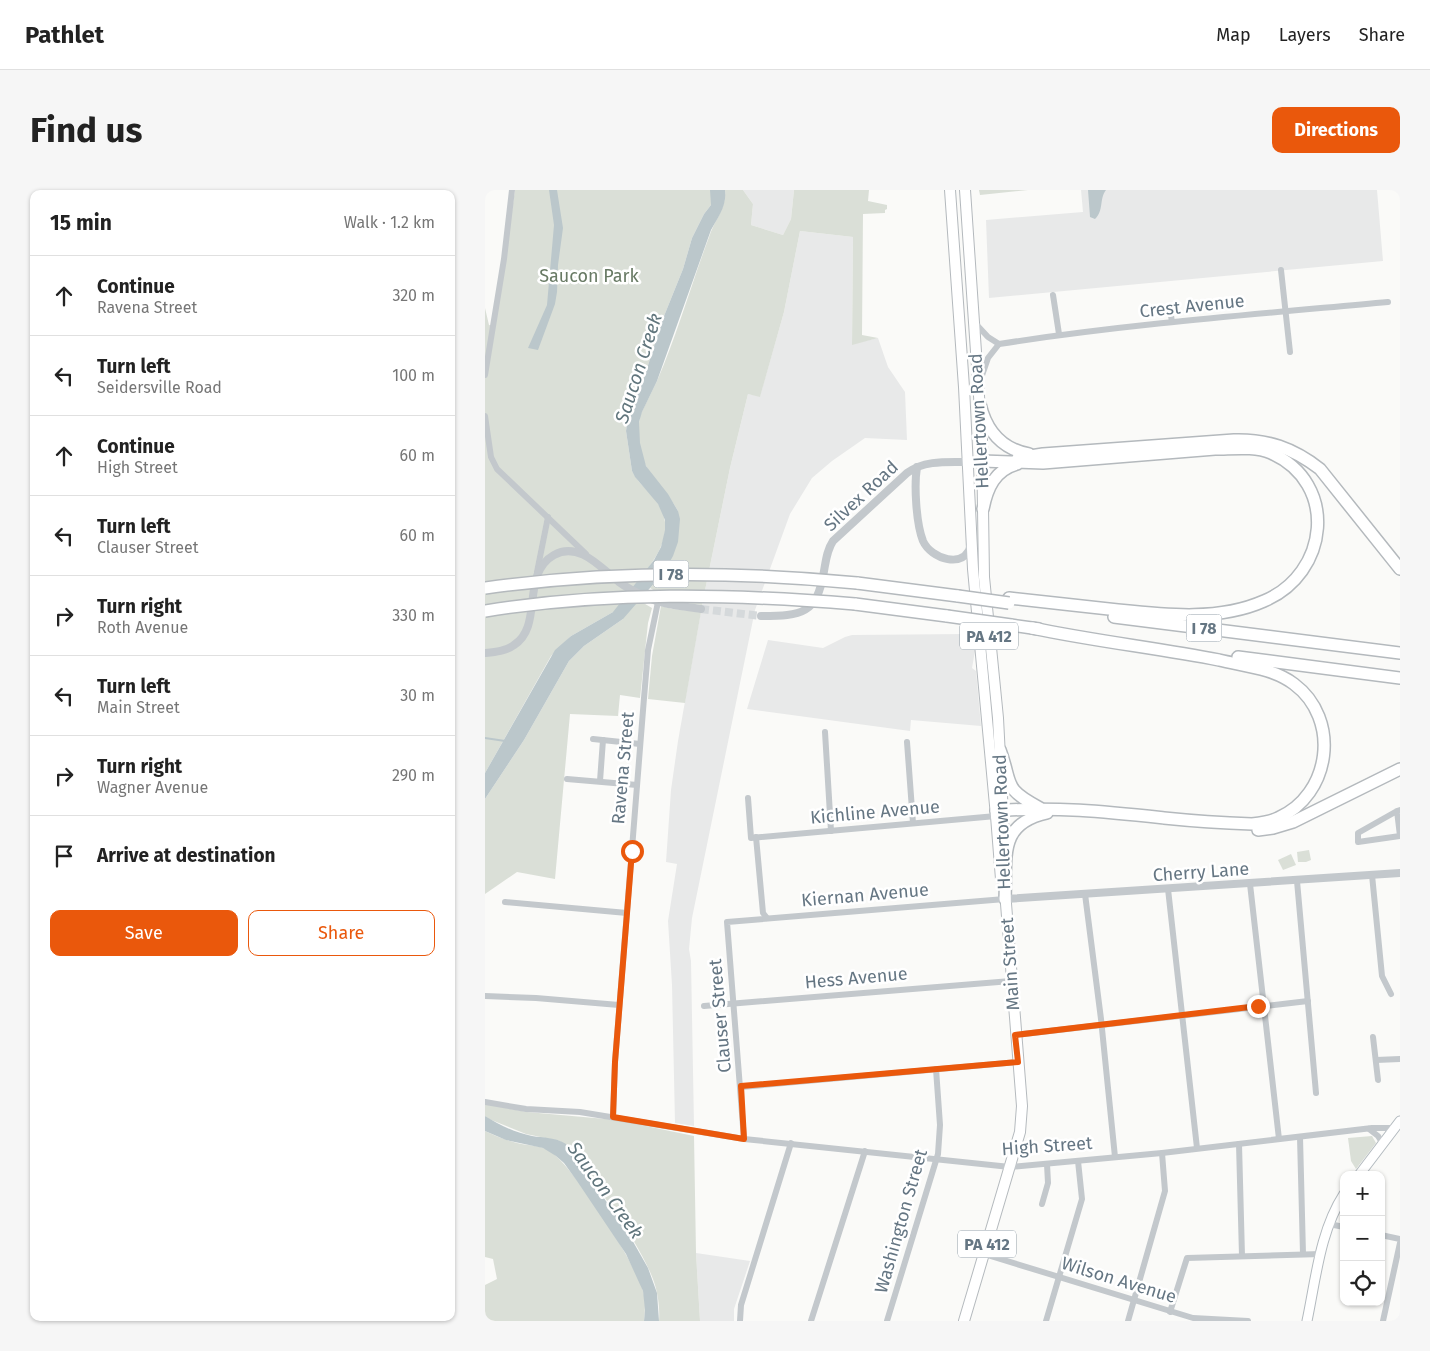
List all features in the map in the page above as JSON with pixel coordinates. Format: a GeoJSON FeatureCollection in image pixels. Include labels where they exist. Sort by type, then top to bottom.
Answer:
{"type":"FeatureCollection","features":[{"type":"Feature","properties":{"kind":"highway"},"geometry":{"type":"LineString","coordinates":[[980,404],[987,424],[995,436],[1003,443],[1015,450],[1043,454]]}},
{"type":"Feature","properties":{"kind":"highway"},"geometry":{"type":"LineString","coordinates":[[982,462],[1043,454],[1234,440],[1256,440],[1278,445],[1303,456],[1320,469],[1400,569]]}},
{"type":"Feature","properties":{"kind":"highway"},"geometry":{"type":"LineString","coordinates":[[982,462],[1070,461],[1238,448],[1269,452],[1295,469],[1307,485],[1317,514],[1316,542],[1308,564],[1295,582],[1266,601],[1230,611],[1204,614],[1174,614],[1009,600]]}},
{"type":"Feature","properties":{"kind":"highway"},"geometry":{"type":"LineString","coordinates":[[983,509],[987,491],[995,477],[1007,468],[1025,463]]}},
{"type":"Feature","properties":{"kind":"highway","name":"I 78"},"geometry":{"type":"LineString","coordinates":[[485,588],[588,577],[662,574],[738,574],[795,577],[857,582],[958,596],[1009,600],[1400,653]]}},
{"type":"Feature","properties":{"kind":"highway","name":"I 78"},"geometry":{"type":"LineString","coordinates":[[485,611],[547,603],[659,596],[793,599],[855,604],[1211,654],[1400,678]]}},
{"type":"Feature","properties":{"kind":"highway"},"geometry":{"type":"LineString","coordinates":[[999,813],[1070,809],[1252,824],[1265,822],[1283,815],[1307,796],[1316,782],[1322,767],[1325,743],[1319,714],[1306,695],[1294,684],[1272,672],[1173,651],[1090,640],[1032,628]]}},
{"type":"Feature","properties":{"kind":"highway"},"geometry":{"type":"LineString","coordinates":[[999,750],[1007,779],[1013,791],[1045,811],[1238,830],[1265,829],[1293,822],[1400,768]]}},
{"type":"Feature","properties":{"kind":"highway"},"geometry":{"type":"LineString","coordinates":[[1005,899],[1008,845],[1011,835],[1024,821],[1045,811]]}},
{"type":"Feature","properties":{"kind":"main road","name":"Hellertown Road"},"geometry":{"type":"LineString","coordinates":[[950,190],[964,387],[971,533],[981,655],[999,813],[1005,899]]}},
{"type":"Feature","properties":{"kind":"main road","name":"Hellertown Road"},"geometry":{"type":"LineString","coordinates":[[965,190],[980,404],[984,577],[999,750],[999,813]]}},
{"type":"Feature","properties":{"kind":"main road"},"geometry":{"type":"LineString","coordinates":[[968,462],[982,462]]}},
{"type":"Feature","properties":{"kind":"main road","name":"Main Street"},"geometry":{"type":"LineString","coordinates":[[964,1321],[1022,1123],[1005,899]]}},
{"type":"Feature","properties":{"kind":"main road"},"geometry":{"type":"LineString","coordinates":[[1362,1171],[1400,1121]]}},
{"type":"Feature","properties":{"kind":"main road"},"geometry":{"type":"LineString","coordinates":[[1307,1321],[1329,1224],[1340,1200]]}},
{"type":"Feature","properties":{"kind":"street"},"geometry":{"type":"LineString","coordinates":[[485,375],[504,259],[512,190]]}},
{"type":"Feature","properties":{"kind":"street"},"geometry":{"type":"LineString","coordinates":[[1281,270],[1290,352]]}},
{"type":"Feature","properties":{"kind":"street"},"geometry":{"type":"LineString","coordinates":[[1053,295],[1059,334]]}},
{"type":"Feature","properties":{"kind":"street","name":"Crest Avenue"},"geometry":{"type":"LineString","coordinates":[[999,344],[1059,334],[1388,302]]}},
{"type":"Feature","properties":{"kind":"street"},"geometry":{"type":"LineString","coordinates":[[1170,309],[1172,322]]}},
{"type":"Feature","properties":{"kind":"street"},"geometry":{"type":"LineString","coordinates":[[974,321],[988,337],[999,344],[988,358],[979,385]]}},
{"type":"Feature","properties":{"kind":"street"},"geometry":{"type":"LineString","coordinates":[[485,416],[493,464],[590,558],[627,587],[646,597],[658,602],[701,609]]}},
{"type":"Feature","properties":{"kind":"street","name":"Silvex Road"},"geometry":{"type":"LineString","coordinates":[[761,616],[788,616],[797,614],[810,607],[821,589],[827,554],[833,541],[890,488],[917,466],[931,463],[968,462]]}},
{"type":"Feature","properties":{"kind":"street"},"geometry":{"type":"LineString","coordinates":[[917,466],[915,483],[922,535],[927,547],[935,554],[944,558],[961,559],[969,551],[971,533]]}},
{"type":"Feature","properties":{"kind":"street"},"geometry":{"type":"LineString","coordinates":[[485,654],[513,646],[523,637],[527,627],[547,517]]}},
{"type":"Feature","properties":{"kind":"street"},"geometry":{"type":"LineString","coordinates":[[537,575],[542,564],[558,553],[578,552],[590,558]]}},
{"type":"Feature","properties":{"kind":"street","name":"Ravena Street"},"geometry":{"type":"LineString","coordinates":[[613,1117],[619,1005],[648,650],[658,602]]}},
{"type":"Feature","properties":{"kind":"street"},"geometry":{"type":"LineString","coordinates":[[825,732],[831,831]]}},
{"type":"Feature","properties":{"kind":"street"},"geometry":{"type":"LineString","coordinates":[[593,739],[640,744]]}},
{"type":"Feature","properties":{"kind":"street"},"geometry":{"type":"LineString","coordinates":[[600,781],[603,740]]}},
{"type":"Feature","properties":{"kind":"street"},"geometry":{"type":"LineString","coordinates":[[907,742],[913,823]]}},
{"type":"Feature","properties":{"kind":"street"},"geometry":{"type":"LineString","coordinates":[[567,779],[637,785]]}},
{"type":"Feature","properties":{"kind":"street"},"geometry":{"type":"LineString","coordinates":[[748,798],[751,838],[756,837],[763,914],[767,918]]}},
{"type":"Feature","properties":{"kind":"street"},"geometry":{"type":"LineString","coordinates":[[1399,810],[1400,836],[1358,842],[1358,833],[1399,810]]}},
{"type":"Feature","properties":{"kind":"street","name":"Kichline Avenue"},"geometry":{"type":"LineString","coordinates":[[756,837],[999,813]]}},
{"type":"Feature","properties":{"kind":"street","name":"Cherry Lane"},"geometry":{"type":"LineString","coordinates":[[1005,899],[1167,890],[1400,873]]}},
{"type":"Feature","properties":{"kind":"street"},"geometry":{"type":"LineString","coordinates":[[1372,875],[1382,976],[1391,994]]}},
{"type":"Feature","properties":{"kind":"street"},"geometry":{"type":"LineString","coordinates":[[1297,881],[1316,1093]]}},
{"type":"Feature","properties":{"kind":"street"},"geometry":{"type":"LineString","coordinates":[[1250,884],[1279,1139]]}},
{"type":"Feature","properties":{"kind":"street"},"geometry":{"type":"LineString","coordinates":[[1167,890],[1197,1148]]}},
{"type":"Feature","properties":{"kind":"street"},"geometry":{"type":"LineString","coordinates":[[1085,894],[1102,1025],[1115,1157]]}},
{"type":"Feature","properties":{"kind":"street","name":"Kiernan Avenue"},"geometry":{"type":"LineString","coordinates":[[727,922],[1005,899]]}},
{"type":"Feature","properties":{"kind":"street"},"geometry":{"type":"LineString","coordinates":[[505,902],[627,913]]}},
{"type":"Feature","properties":{"kind":"street","name":"Clauser Street"},"geometry":{"type":"LineString","coordinates":[[727,922],[744,1139]]}},
{"type":"Feature","properties":{"kind":"street","name":"Hess Avenue"},"geometry":{"type":"LineString","coordinates":[[704,1006],[1011,981]]}},
{"type":"Feature","properties":{"kind":"street"},"geometry":{"type":"LineString","coordinates":[[485,996],[619,1005]]}},
{"type":"Feature","properties":{"kind":"street"},"geometry":{"type":"LineString","coordinates":[[1015,1035],[1308,1000]]}},
{"type":"Feature","properties":{"kind":"street"},"geometry":{"type":"LineString","coordinates":[[1373,1037],[1378,1080]]}},
{"type":"Feature","properties":{"kind":"street"},"geometry":{"type":"LineString","coordinates":[[1376,1060],[1400,1059]]}},
{"type":"Feature","properties":{"kind":"street"},"geometry":{"type":"LineString","coordinates":[[741,1086],[1018,1062]]}},
{"type":"Feature","properties":{"kind":"street","name":"Washington Street"},"geometry":{"type":"LineString","coordinates":[[887,1321],[937,1158],[940,1125],[936,1069]]}},
{"type":"Feature","properties":{"kind":"street","name":"High Street"},"geometry":{"type":"LineString","coordinates":[[485,1102],[527,1109],[580,1112],[744,1139],[1010,1167],[1239,1144],[1370,1128],[1390,1128],[1393,1130]]}},
{"type":"Feature","properties":{"kind":"street"},"geometry":{"type":"LineString","coordinates":[[1370,1128],[1383,1144]]}},
{"type":"Feature","properties":{"kind":"street"},"geometry":{"type":"LineString","coordinates":[[1300,1137],[1303,1254]]}},
{"type":"Feature","properties":{"kind":"street"},"geometry":{"type":"LineString","coordinates":[[740,1321],[741,1305],[791,1143]]}},
{"type":"Feature","properties":{"kind":"street"},"geometry":{"type":"LineString","coordinates":[[1239,1144],[1242,1256]]}},
{"type":"Feature","properties":{"kind":"street"},"geometry":{"type":"LineString","coordinates":[[811,1321],[865,1151]]}},
{"type":"Feature","properties":{"kind":"street"},"geometry":{"type":"LineString","coordinates":[[1128,1321],[1165,1191],[1162,1152]]}},
{"type":"Feature","properties":{"kind":"street"},"geometry":{"type":"LineString","coordinates":[[1045,1321],[1082,1199],[1078,1160]]}},
{"type":"Feature","properties":{"kind":"street"},"geometry":{"type":"LineString","coordinates":[[1041,1204],[1048,1183],[1047,1164]]}},
{"type":"Feature","properties":{"kind":"street"},"geometry":{"type":"LineString","coordinates":[[1329,1224],[1340,1226]]}},
{"type":"Feature","properties":{"kind":"street"},"geometry":{"type":"LineString","coordinates":[[1385,1236],[1400,1239]]}},
{"type":"Feature","properties":{"kind":"street"},"geometry":{"type":"LineString","coordinates":[[1383,1321],[1400,1243]]}},
{"type":"Feature","properties":{"kind":"street","name":"Wilson Avenue"},"geometry":{"type":"LineString","coordinates":[[984,1254],[1193,1318],[1248,1321]]}},
{"type":"Feature","properties":{"kind":"street"},"geometry":{"type":"LineString","coordinates":[[1170,1312],[1187,1258],[1321,1254]]}},
{"type":"Feature","properties":{"kind":"shaded area"},"geometry":{"type":"Polygon","coordinates":[[[549,190],[557,190],[563,228],[555,304],[538,350],[528,348],[547,305],[554,225],[549,190]]]}},
{"type":"Feature","properties":{"kind":"shaded area"},"geometry":{"type":"Polygon","coordinates":[[[710,190],[725,190],[725,201],[711,230],[657,381],[639,422],[640,443],[646,466],[668,494],[678,511],[680,519],[678,542],[673,556],[664,572],[623,619],[584,646],[569,661],[524,740],[485,799],[485,773],[555,650],[571,636],[613,612],[654,560],[661,547],[665,520],[658,504],[632,471],[626,431],[629,409],[643,381],[662,321],[683,269],[692,238],[704,214],[711,205],[710,190]]]}},
{"type":"Feature","properties":{"kind":"shaded area"},"geometry":{"type":"Polygon","coordinates":[[[743,190],[794,190],[791,219],[783,235],[751,225],[753,204],[743,190]]]}},
{"type":"Feature","properties":{"kind":"shaded area"},"geometry":{"type":"Polygon","coordinates":[[[1081,190],[1377,190],[1383,261],[989,298],[986,220],[1083,212],[1081,190]]]}},
{"type":"Feature","properties":{"kind":"shaded area"},"geometry":{"type":"Polygon","coordinates":[[[1088,190],[1106,190],[1100,212],[1095,219],[1090,217],[1088,190]]]}},
{"type":"Feature","properties":{"kind":"shaded area"},"geometry":{"type":"Polygon","coordinates":[[[800,231],[853,237],[852,344],[878,338],[888,367],[905,392],[907,440],[865,438],[832,461],[812,478],[790,514],[755,610],[692,918],[689,949],[691,961],[694,1126],[675,1123],[672,985],[668,921],[677,864],[666,862],[671,790],[702,605],[730,468],[748,394],[760,396],[784,312],[800,231]]]}},
{"type":"Feature","properties":{"kind":"shaded area"},"geometry":{"type":"Polygon","coordinates":[[[965,634],[973,640],[975,651],[972,668],[976,671],[981,726],[911,720],[910,731],[747,709],[768,640],[823,648],[852,635],[965,634]]]}},
{"type":"Feature","properties":{"kind":"shaded area"},"geometry":{"type":"Polygon","coordinates":[[[485,1116],[520,1133],[554,1139],[566,1144],[627,1231],[648,1268],[657,1293],[659,1321],[644,1321],[643,1291],[626,1254],[564,1163],[543,1148],[506,1140],[485,1131],[485,1116]]]}},
{"type":"Feature","properties":{"kind":"shaded area"},"geometry":{"type":"Polygon","coordinates":[[[696,1253],[750,1261],[734,1309],[734,1321],[700,1321],[696,1253]]]}},
{"type":"Feature","properties":{"kind":"green space","name":"Saucon Park"},"geometry":{"type":"Polygon","coordinates":[[[515,190],[712,190],[711,205],[704,214],[692,238],[683,269],[662,321],[643,381],[629,409],[626,431],[632,471],[659,505],[664,517],[665,529],[663,541],[658,552],[628,594],[652,608],[648,623],[640,698],[620,695],[618,716],[570,714],[555,879],[517,872],[485,894],[485,799],[524,740],[569,661],[584,646],[623,619],[613,612],[571,636],[551,656],[485,773],[485,308],[489,325],[495,326],[515,190]]]}},
{"type":"Feature","properties":{"kind":"green space"},"geometry":{"type":"Polygon","coordinates":[[[725,190],[743,190],[753,204],[751,225],[783,235],[791,219],[794,190],[869,190],[868,201],[887,205],[887,209],[885,213],[863,214],[862,335],[878,338],[852,345],[853,237],[800,231],[784,312],[760,397],[748,394],[730,468],[702,605],[675,600],[650,588],[664,572],[678,511],[646,466],[640,448],[639,428],[640,416],[664,364],[711,231],[722,208],[725,190]]]}},
{"type":"Feature","properties":{"kind":"green space"},"geometry":{"type":"Polygon","coordinates":[[[979,190],[1028,190],[980,195],[979,190]]]}},
{"type":"Feature","properties":{"kind":"green space"},"geometry":{"type":"Polygon","coordinates":[[[661,606],[701,612],[685,703],[648,699],[652,656],[661,606]]]}},
{"type":"Feature","properties":{"kind":"green space"},"geometry":{"type":"Polygon","coordinates":[[[1309,850],[1311,860],[1298,862],[1297,852],[1309,850]]]}},
{"type":"Feature","properties":{"kind":"green space"},"geometry":{"type":"Polygon","coordinates":[[[1291,854],[1296,865],[1283,870],[1278,860],[1291,854]]]}},
{"type":"Feature","properties":{"kind":"green space"},"geometry":{"type":"Polygon","coordinates":[[[485,1104],[527,1112],[617,1120],[694,1136],[696,1253],[700,1321],[659,1321],[656,1289],[646,1263],[616,1213],[570,1150],[560,1141],[526,1134],[489,1119],[485,1116],[485,1104]]]}},
{"type":"Feature","properties":{"kind":"green space"},"geometry":{"type":"Polygon","coordinates":[[[485,1131],[513,1142],[550,1151],[573,1175],[603,1216],[629,1259],[645,1298],[644,1321],[485,1321],[485,1285],[497,1279],[493,1259],[485,1257],[485,1131]]]}},
{"type":"Feature","properties":{"kind":"green space"},"geometry":{"type":"Polygon","coordinates":[[[1372,1136],[1376,1143],[1356,1169],[1351,1161],[1348,1138],[1372,1136]]]}},
{"type":"Feature","properties":{"kind":"waterway"},"geometry":{"type":"LineString","coordinates":[[485,738],[505,741]]}},
{"type":"Feature","properties":{"kind":"tunnel"},"geometry":{"type":"LineString","coordinates":[[701,609],[761,616]]}},
{"type":"Feature","properties":{"kind":"route"},"geometry":{"type":"LineString","coordinates":[[632,851],[615,1062],[613,1117],[744,1139],[741,1086],[1018,1062],[1015,1035],[1258,1006]]}},
{"type":"Feature","properties":{"kind":"water label","name":"Saucon Creek"},"geometry":{"type":"Point","coordinates":[638,368]}},
{"type":"Feature","properties":{"kind":"water label","name":"Saucon Creek"},"geometry":{"type":"Point","coordinates":[606,1190]}}]}
